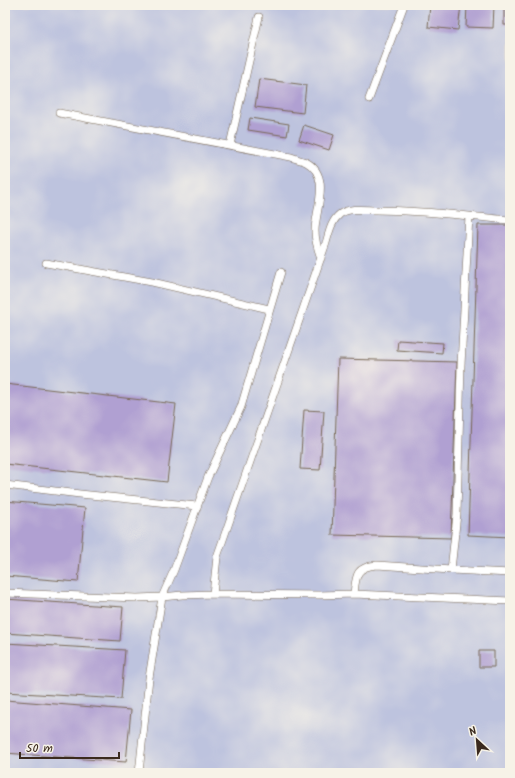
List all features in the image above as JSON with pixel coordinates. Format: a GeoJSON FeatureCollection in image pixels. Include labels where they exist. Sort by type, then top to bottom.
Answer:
{"type":"FeatureCollection","features":[{"type":"Feature","properties":{"kind":"lane"},"geometry":{"type":"LineString","coordinates":[[369,99],[404,5]]}},
{"type":"Feature","properties":{"kind":"lane"},"geometry":{"type":"LineString","coordinates":[[230,145],[259,17]]}},
{"type":"Feature","properties":{"kind":"lane"},"geometry":{"type":"LineString","coordinates":[[59,113],[291,157],[307,163],[320,178],[321,188],[315,232],[321,259]]}},
{"type":"Feature","properties":{"kind":"lane"},"geometry":{"type":"LineString","coordinates":[[212,594],[217,556],[275,393],[321,259],[329,230],[335,220],[346,211],[411,210],[510,220]]}},
{"type":"Feature","properties":{"kind":"lane"},"geometry":{"type":"LineString","coordinates":[[450,570],[457,514],[461,365],[469,216]]}},
{"type":"Feature","properties":{"kind":"lane"},"geometry":{"type":"LineString","coordinates":[[46,263],[152,282],[269,309]]}},
{"type":"Feature","properties":{"kind":"lane"},"geometry":{"type":"LineString","coordinates":[[139,773],[149,678],[162,597],[174,570],[208,477],[241,408],[281,272]]}},
{"type":"Feature","properties":{"kind":"lane"},"geometry":{"type":"LineString","coordinates":[[5,485],[197,506]]}},
{"type":"Feature","properties":{"kind":"lane"},"geometry":{"type":"LineString","coordinates":[[354,594],[356,578],[359,571],[368,566],[377,565],[510,573]]}},
{"type":"Feature","properties":{"kind":"lane"},"geometry":{"type":"LineString","coordinates":[[5,593],[129,598],[212,594],[354,594],[510,601]]}},
{"type":"Feature","properties":{"kind":"shaded area"},"geometry":{"type":"Polygon","coordinates":[[[5,5],[510,5],[510,773],[5,773],[5,5]]]}},
{"type":"Feature","properties":{"kind":"building"},"geometry":{"type":"Polygon","coordinates":[[[430,5],[461,5],[458,30],[428,27],[430,5]]]}},
{"type":"Feature","properties":{"kind":"building"},"geometry":{"type":"Polygon","coordinates":[[[467,5],[494,5],[493,28],[466,27],[467,5]]]}},
{"type":"Feature","properties":{"kind":"building"},"geometry":{"type":"Polygon","coordinates":[[[504,5],[510,5],[510,25],[504,25],[504,5]]]}},
{"type":"Feature","properties":{"kind":"building"},"geometry":{"type":"Polygon","coordinates":[[[259,79],[306,85],[303,113],[255,107],[259,79]]]}},
{"type":"Feature","properties":{"kind":"building"},"geometry":{"type":"Polygon","coordinates":[[[250,118],[289,124],[287,136],[248,130],[250,118]]]}},
{"type":"Feature","properties":{"kind":"building"},"geometry":{"type":"Polygon","coordinates":[[[304,125],[334,135],[329,150],[299,140],[304,125]]]}},
{"type":"Feature","properties":{"kind":"building"},"geometry":{"type":"Polygon","coordinates":[[[478,225],[510,225],[510,537],[468,535],[478,225]]]}},
{"type":"Feature","properties":{"kind":"building"},"geometry":{"type":"Polygon","coordinates":[[[398,340],[443,343],[442,353],[397,350],[398,340]]]}},
{"type":"Feature","properties":{"kind":"building"},"geometry":{"type":"Polygon","coordinates":[[[338,359],[457,362],[451,538],[332,535],[338,359]]]}},
{"type":"Feature","properties":{"kind":"building"},"geometry":{"type":"Polygon","coordinates":[[[5,384],[176,404],[167,482],[5,464],[5,384]]]}},
{"type":"Feature","properties":{"kind":"building"},"geometry":{"type":"Polygon","coordinates":[[[304,410],[324,411],[320,470],[300,469],[304,410]]]}},
{"type":"Feature","properties":{"kind":"building"},"geometry":{"type":"Polygon","coordinates":[[[5,501],[85,508],[78,582],[5,576],[5,501]]]}},
{"type":"Feature","properties":{"kind":"building"},"geometry":{"type":"Polygon","coordinates":[[[5,599],[123,607],[120,641],[5,633],[5,599]]]}},
{"type":"Feature","properties":{"kind":"building"},"geometry":{"type":"Polygon","coordinates":[[[5,643],[125,650],[121,699],[5,692],[5,643]]]}},
{"type":"Feature","properties":{"kind":"building"},"geometry":{"type":"Polygon","coordinates":[[[479,651],[494,651],[494,667],[479,667],[479,651]]]}},
{"type":"Feature","properties":{"kind":"building"},"geometry":{"type":"Polygon","coordinates":[[[5,700],[131,710],[126,762],[5,753],[5,700]]]}}]}
